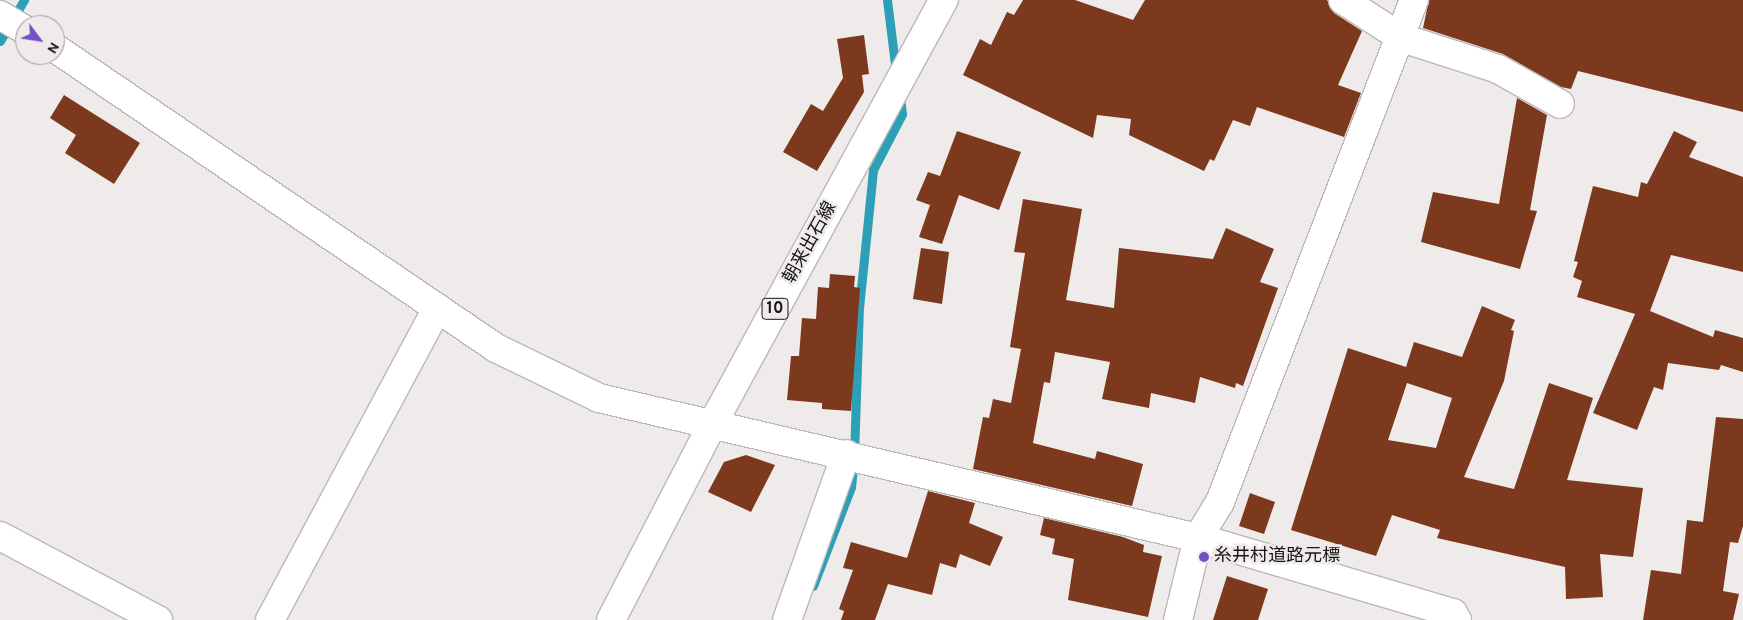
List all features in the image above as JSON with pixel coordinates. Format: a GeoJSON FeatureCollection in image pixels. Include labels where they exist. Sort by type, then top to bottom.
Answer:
{"type":"FeatureCollection","features":[{"type":"Feature","properties":{"kind":"street","name":"朝来出石線"},"geometry":{"type":"LineString","coordinates":[[611,620],[713,423],[944,0]]}},
{"type":"Feature","properties":{"kind":"street"},"geometry":{"type":"LineString","coordinates":[[1343,0],[1402,38],[1498,69],[1560,104]]}},
{"type":"Feature","properties":{"kind":"street"},"geometry":{"type":"LineString","coordinates":[[1178,620],[1198,538],[1220,502],[1402,38],[1414,0]]}},
{"type":"Feature","properties":{"kind":"street"},"geometry":{"type":"LineString","coordinates":[[0,15],[15,24]]}},
{"type":"Feature","properties":{"kind":"street"},"geometry":{"type":"LineString","coordinates":[[65,55],[496,348],[599,398],[846,454],[1198,538],[1453,613],[1457,620]]}},
{"type":"Feature","properties":{"kind":"street"},"geometry":{"type":"LineString","coordinates":[[270,620],[437,308]]}},
{"type":"Feature","properties":{"kind":"street"},"geometry":{"type":"LineString","coordinates":[[787,620],[846,454]]}},
{"type":"Feature","properties":{"kind":"street"},"geometry":{"type":"LineString","coordinates":[[0,536],[158,620]]}},
{"type":"Feature","properties":{"kind":"building"},"geometry":{"type":"Polygon","coordinates":[[[1023,0],[1075,0],[1133,20],[1145,0],[1327,0],[1334,13],[1362,31],[1338,85],[1361,93],[1344,137],[1257,107],[1250,126],[1233,120],[1214,161],[1210,159],[1204,171],[1129,135],[1131,119],[1097,115],[1093,138],[963,75],[980,39],[991,45],[1007,12],[1014,15],[1023,0]]]}},
{"type":"Feature","properties":{"kind":"building"},"geometry":{"type":"Polygon","coordinates":[[[1429,0],[1743,0],[1743,112],[1578,71],[1571,89],[1561,87],[1503,54],[1423,28],[1429,0]]]}},
{"type":"Feature","properties":{"kind":"building"},"geometry":{"type":"Polygon","coordinates":[[[864,35],[869,74],[862,75],[864,92],[817,171],[783,152],[811,104],[823,111],[843,78],[837,39],[864,35]]]}},
{"type":"Feature","properties":{"kind":"building"},"geometry":{"type":"Polygon","coordinates":[[[64,95],[140,143],[114,184],[65,153],[76,135],[50,118],[64,95]]]}},
{"type":"Feature","properties":{"kind":"building"},"geometry":{"type":"Polygon","coordinates":[[[1517,98],[1547,115],[1530,210],[1537,211],[1520,269],[1421,242],[1433,192],[1499,204],[1517,98]]]}},
{"type":"Feature","properties":{"kind":"building"},"geometry":{"type":"Polygon","coordinates":[[[957,131],[1021,152],[999,210],[959,195],[942,244],[919,237],[930,205],[916,200],[928,172],[940,176],[957,131]]]}},
{"type":"Feature","properties":{"kind":"building"},"geometry":{"type":"Polygon","coordinates":[[[1674,131],[1697,142],[1689,157],[1743,177],[1743,272],[1671,255],[1650,311],[1713,337],[1715,330],[1743,338],[1743,372],[1721,365],[1719,370],[1668,363],[1663,390],[1654,387],[1637,430],[1593,413],[1635,314],[1577,297],[1582,281],[1573,277],[1578,262],[1574,261],[1593,186],[1638,197],[1641,182],[1647,184],[1674,131]]]}},
{"type":"Feature","properties":{"kind":"building"},"geometry":{"type":"Polygon","coordinates":[[[1023,199],[1082,209],[1066,300],[1114,308],[1119,248],[1213,259],[1226,228],[1274,249],[1260,282],[1278,288],[1243,386],[1236,383],[1235,388],[1200,377],[1195,403],[1151,393],[1149,408],[1102,399],[1110,362],[1055,352],[1050,383],[1044,382],[1033,443],[1095,459],[1097,451],[1143,464],[1132,506],[973,469],[983,417],[989,418],[993,399],[1011,403],[1021,349],[1010,347],[1025,253],[1014,252],[1023,199]]]}},
{"type":"Feature","properties":{"kind":"building"},"geometry":{"type":"Polygon","coordinates":[[[921,248],[949,252],[942,304],[913,299],[921,248]]]}},
{"type":"Feature","properties":{"kind":"building"},"geometry":{"type":"Polygon","coordinates":[[[830,274],[855,276],[854,287],[860,288],[851,411],[822,409],[822,403],[787,400],[791,356],[799,356],[802,318],[816,319],[818,287],[829,288],[830,274]]]}},
{"type":"Feature","properties":{"kind":"building"},"geometry":{"type":"Polygon","coordinates":[[[1482,306],[1515,320],[1511,330],[1514,331],[1504,381],[1464,477],[1514,489],[1549,383],[1593,398],[1567,480],[1643,488],[1633,557],[1600,554],[1603,597],[1566,599],[1565,567],[1437,538],[1440,530],[1392,515],[1376,556],[1291,530],[1348,348],[1406,367],[1414,342],[1462,357],[1482,306]],[[1407,383],[1388,440],[1436,448],[1452,398],[1407,383]]]}},
{"type":"Feature","properties":{"kind":"building"},"geometry":{"type":"Polygon","coordinates":[[[1716,417],[1743,419],[1743,526],[1738,543],[1730,542],[1723,591],[1739,594],[1733,620],[1643,620],[1651,570],[1681,574],[1687,520],[1703,522],[1716,417]]]}},
{"type":"Feature","properties":{"kind":"building"},"geometry":{"type":"Polygon","coordinates":[[[746,455],[775,465],[751,512],[708,492],[724,462],[746,455]]]}},
{"type":"Feature","properties":{"kind":"building"},"geometry":{"type":"Polygon","coordinates":[[[928,491],[975,503],[969,523],[1003,537],[990,566],[960,554],[956,568],[940,563],[932,595],[888,584],[875,620],[841,620],[844,611],[839,609],[853,570],[843,568],[851,542],[907,558],[928,491]]]}},
{"type":"Feature","properties":{"kind":"building"},"geometry":{"type":"Polygon","coordinates":[[[1250,493],[1275,502],[1264,534],[1239,526],[1250,493]]]}},
{"type":"Feature","properties":{"kind":"building"},"geometry":{"type":"Polygon","coordinates":[[[1044,518],[1123,537],[1144,545],[1143,552],[1162,556],[1148,617],[1068,600],[1074,559],[1052,554],[1055,539],[1040,535],[1044,518]]]}},
{"type":"Feature","properties":{"kind":"building"},"geometry":{"type":"Polygon","coordinates":[[[1227,576],[1268,589],[1258,620],[1213,620],[1227,576]]]}},
{"type":"Feature","properties":{"kind":"waterway"},"geometry":{"type":"LineString","coordinates":[[0,41],[24,0]]}},
{"type":"Feature","properties":{"kind":"waterway"},"geometry":{"type":"LineString","coordinates":[[887,0],[896,72]]}},
{"type":"Feature","properties":{"kind":"waterway"},"geometry":{"type":"LineString","coordinates":[[854,456],[859,308],[873,170],[902,114],[900,97]]}},
{"type":"Feature","properties":{"kind":"waterway"},"geometry":{"type":"LineString","coordinates":[[813,586],[851,487],[853,469]]}},
{"type":"Feature","properties":{"kind":"place","name":"糸井村道路元標"},"geometry":{"type":"Point","coordinates":[1204,557]}}]}
